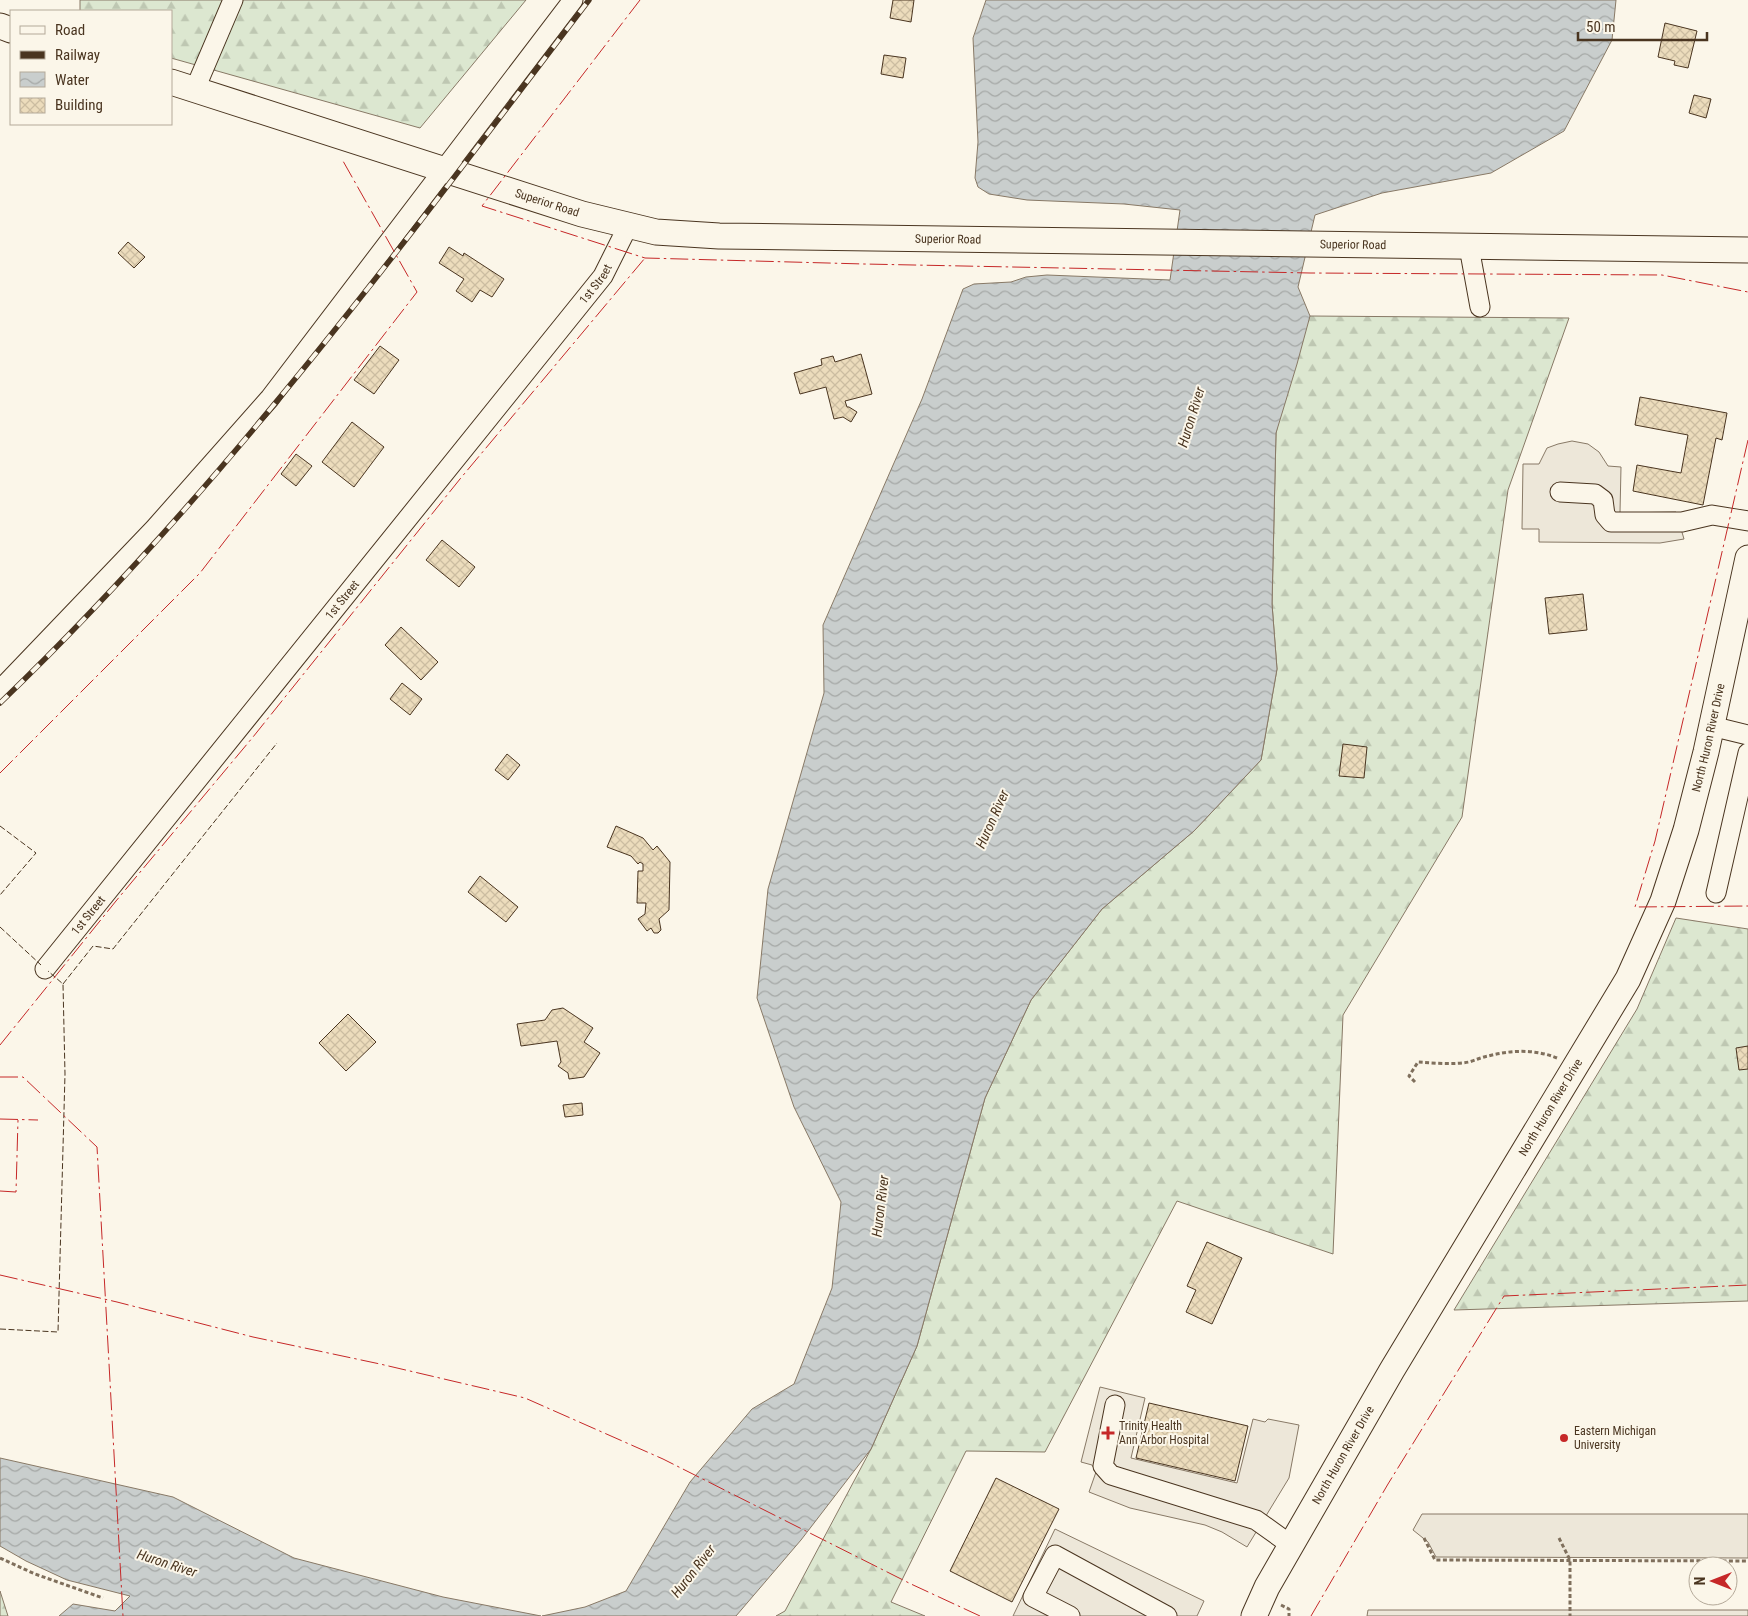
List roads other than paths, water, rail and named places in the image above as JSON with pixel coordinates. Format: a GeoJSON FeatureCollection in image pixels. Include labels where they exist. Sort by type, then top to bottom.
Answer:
{"type":"FeatureCollection","features":[{"type":"Feature","properties":{"kind":"main road","name":"Superior Road"},"geometry":{"type":"LineString","coordinates":[[172,82],[548,203],[656,232],[719,236],[1748,250]]}},
{"type":"Feature","properties":{"kind":"main road","name":"North Huron River Drive"},"geometry":{"type":"LineString","coordinates":[[1254,1616],[1267,1587],[1396,1362],[1628,979],[1663,900],[1686,830],[1748,558]]}},
{"type":"Feature","properties":{"kind":"street"},"geometry":{"type":"LineString","coordinates":[[195,89],[233,0]]}},
{"type":"Feature","properties":{"kind":"street"},"geometry":{"type":"LineString","coordinates":[[0,690],[155,528],[270,398],[443,168],[573,0]]}},
{"type":"Feature","properties":{"kind":"street","name":"1st Street"},"geometry":{"type":"LineString","coordinates":[[45,968],[603,276],[628,226]]}},
{"type":"Feature","properties":{"kind":"street"},"geometry":{"type":"LineString","coordinates":[[1469,247],[1480,306]]}},
{"type":"Feature","properties":{"kind":"street"},"geometry":{"type":"LineString","coordinates":[[1560,492],[1595,494],[1603,500],[1605,514],[1612,522],[1682,522],[1712,515],[1748,520]]}},
{"type":"Feature","properties":{"kind":"street"},"geometry":{"type":"LineString","coordinates":[[1711,726],[1748,735]]}},
{"type":"Feature","properties":{"kind":"street"},"geometry":{"type":"LineString","coordinates":[[1716,893],[1748,753]]}},
{"type":"Feature","properties":{"kind":"street"},"geometry":{"type":"LineString","coordinates":[[1115,1405],[1103,1466],[1111,1475],[1256,1520],[1291,1545]]}},
{"type":"Feature","properties":{"kind":"street"},"geometry":{"type":"LineString","coordinates":[[1070,1616],[1033,1597],[1054,1555],[1167,1616]]}},
{"type":"Feature","properties":{"kind":"water","name":"Huron River"},"geometry":{"type":"Polygon","coordinates":[[[986,0],[1616,0],[1612,40],[1564,131],[1491,173],[1382,193],[1315,215],[1298,287],[1310,316],[1276,433],[1272,604],[1277,669],[1261,760],[1194,831],[1102,909],[1031,1000],[985,1098],[917,1346],[871,1449],[801,1540],[736,1616],[542,1616],[585,1607],[626,1591],[690,1482],[752,1409],[794,1384],[832,1288],[841,1202],[794,1107],[757,998],[768,889],[824,693],[823,625],[922,399],[963,289],[974,284],[1011,282],[1026,277],[1047,275],[1170,280],[1180,210],[1124,204],[1027,200],[989,194],[978,187],[975,178],[978,142],[973,38],[986,0]]]}},
{"type":"Feature","properties":{"kind":"water","name":"Huron River"},"geometry":{"type":"Polygon","coordinates":[[[0,1458],[173,1497],[294,1558],[443,1597],[541,1616],[59,1616],[73,1604],[115,1611],[130,1596],[67,1580],[26,1561],[0,1546],[0,1458]]]}},
{"type":"Feature","properties":{"kind":"railway"},"geometry":{"type":"LineString","coordinates":[[0,703],[81,622],[159,538],[235,451],[380,273],[589,0]]}},
{"type":"Feature","properties":{"kind":"place","name":"Trinity Health Ann Arbor Hospital"},"geometry":{"type":"Point","coordinates":[1108,1433]}},
{"type":"Feature","properties":{"kind":"place","name":"Eastern Michigan University"},"geometry":{"type":"Point","coordinates":[1564,1438]}}]}
